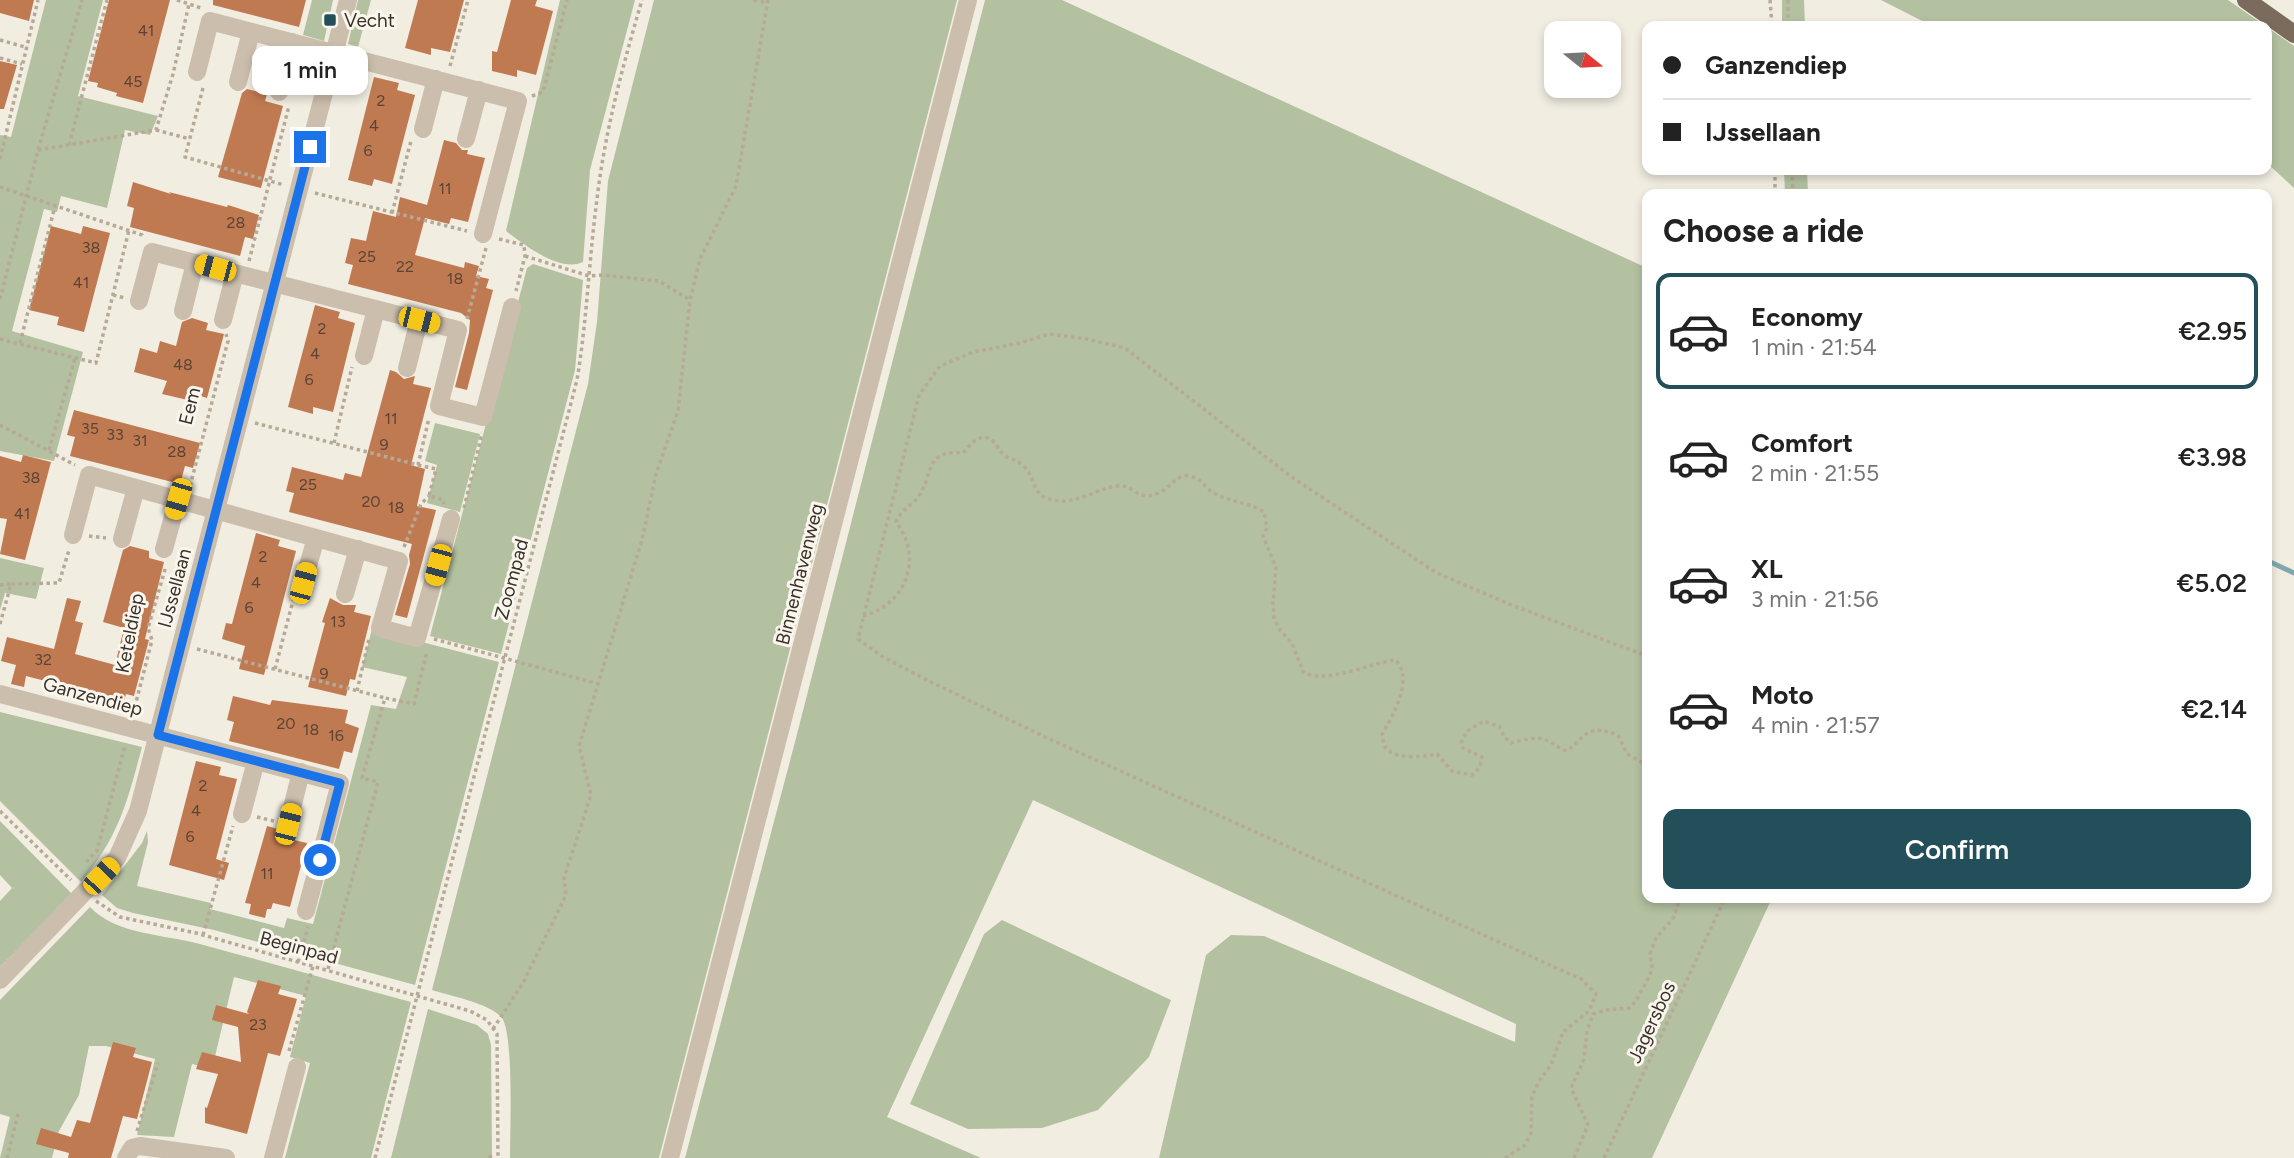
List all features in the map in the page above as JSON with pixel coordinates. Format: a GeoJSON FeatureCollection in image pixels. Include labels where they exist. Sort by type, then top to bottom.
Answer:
{"type":"FeatureCollection","features":[{"type":"Feature","properties":{"kind":"main road"},"geometry":{"type":"LineString","coordinates":[[2246,0],[2294,34]]}},
{"type":"Feature","properties":{"kind":"street","name":"IJssellaan"},"geometry":{"type":"LineString","coordinates":[[0,980],[117,858],[138,811],[348,0]]}},
{"type":"Feature","properties":{"kind":"street","name":"Binnenhavenweg"},"geometry":{"type":"LineString","coordinates":[[670,1158],[968,0]]}},
{"type":"Feature","properties":{"kind":"street"},"geometry":{"type":"LineString","coordinates":[[197,72],[210,21],[518,101],[486,235]]}},
{"type":"Feature","properties":{"kind":"street"},"geometry":{"type":"LineString","coordinates":[[238,82],[251,32]]}},
{"type":"Feature","properties":{"kind":"street"},"geometry":{"type":"LineString","coordinates":[[279,92],[292,42]]}},
{"type":"Feature","properties":{"kind":"street"},"geometry":{"type":"LineString","coordinates":[[423,129],[440,81]]}},
{"type":"Feature","properties":{"kind":"street"},"geometry":{"type":"LineString","coordinates":[[466,139],[479,90]]}},
{"type":"Feature","properties":{"kind":"street"},"geometry":{"type":"LineString","coordinates":[[139,301],[152,251],[458,330],[439,406],[483,417],[512,307]]}},
{"type":"Feature","properties":{"kind":"street"},"geometry":{"type":"LineString","coordinates":[[183,311],[195,262]]}},
{"type":"Feature","properties":{"kind":"street"},"geometry":{"type":"LineString","coordinates":[[223,320],[240,274]]}},
{"type":"Feature","properties":{"kind":"street"},"geometry":{"type":"LineString","coordinates":[[364,356],[376,309]]}},
{"type":"Feature","properties":{"kind":"street"},"geometry":{"type":"LineString","coordinates":[[407,368],[419,320]]}},
{"type":"Feature","properties":{"kind":"street"},"geometry":{"type":"LineString","coordinates":[[73,535],[89,475],[399,561],[380,628],[417,639],[424,636],[451,519]]}},
{"type":"Feature","properties":{"kind":"street"},"geometry":{"type":"LineString","coordinates":[[122,539],[136,488]]}},
{"type":"Feature","properties":{"kind":"street"},"geometry":{"type":"LineString","coordinates":[[164,549],[182,500]]}},
{"type":"Feature","properties":{"kind":"street"},"geometry":{"type":"LineString","coordinates":[[303,583],[316,538]]}},
{"type":"Feature","properties":{"kind":"street"},"geometry":{"type":"LineString","coordinates":[[345,594],[358,549]]}},
{"type":"Feature","properties":{"kind":"street","name":"Ganzendiep"},"geometry":{"type":"LineString","coordinates":[[0,694],[340,783],[306,911]]}},
{"type":"Feature","properties":{"kind":"street"},"geometry":{"type":"LineString","coordinates":[[242,814],[256,761]]}},
{"type":"Feature","properties":{"kind":"street"},"geometry":{"type":"LineString","coordinates":[[288,824],[301,772]]}},
{"type":"Feature","properties":{"kind":"street"},"geometry":{"type":"LineString","coordinates":[[273,1158],[296,1067]]}},
{"type":"Feature","properties":{"kind":"street"},"geometry":{"type":"LineString","coordinates":[[129,1153],[140,1146],[226,1158]]}},
{"type":"Feature","properties":{"kind":"path"},"geometry":{"type":"LineString","coordinates":[[0,159],[38,0]]}},
{"type":"Feature","properties":{"kind":"path"},"geometry":{"type":"LineString","coordinates":[[0,299],[38,150],[82,0]]}},
{"type":"Feature","properties":{"kind":"path"},"geometry":{"type":"LineString","coordinates":[[69,145],[107,0]]}},
{"type":"Feature","properties":{"kind":"path"},"geometry":{"type":"LineString","coordinates":[[177,0],[204,9],[210,21]]}},
{"type":"Feature","properties":{"kind":"path"},"geometry":{"type":"LineString","coordinates":[[440,81],[468,0]]}},
{"type":"Feature","properties":{"kind":"path"},"geometry":{"type":"LineString","coordinates":[[518,101],[543,92],[567,0]]}},
{"type":"Feature","properties":{"kind":"path","name":"Zoompad"},"geometry":{"type":"LineString","coordinates":[[375,1158],[577,380],[586,330],[589,276],[605,144],[624,61],[642,0]]}},
{"type":"Feature","properties":{"kind":"path"},"geometry":{"type":"LineString","coordinates":[[498,1158],[497,1034],[493,1028],[523,982],[566,895],[564,878],[591,796],[579,746],[642,540],[656,474],[678,411],[690,300],[700,259],[736,186],[767,2],[754,0]]}},
{"type":"Feature","properties":{"kind":"path"},"geometry":{"type":"LineString","coordinates":[[1770,0],[1772,21]]}},
{"type":"Feature","properties":{"kind":"path"},"geometry":{"type":"LineString","coordinates":[[1788,0],[1788,21]]}},
{"type":"Feature","properties":{"kind":"path"},"geometry":{"type":"LineString","coordinates":[[156,130],[173,74],[189,4]]}},
{"type":"Feature","properties":{"kind":"path"},"geometry":{"type":"LineString","coordinates":[[0,40],[26,47]]}},
{"type":"Feature","properties":{"kind":"path"},"geometry":{"type":"LineString","coordinates":[[0,58],[22,64]]}},
{"type":"Feature","properties":{"kind":"path"},"geometry":{"type":"LineString","coordinates":[[173,74],[197,72]]}},
{"type":"Feature","properties":{"kind":"path"},"geometry":{"type":"LineString","coordinates":[[240,274],[290,101],[279,92]]}},
{"type":"Feature","properties":{"kind":"path"},"geometry":{"type":"LineString","coordinates":[[392,213],[414,132],[423,129]]}},
{"type":"Feature","properties":{"kind":"path"},"geometry":{"type":"LineString","coordinates":[[38,150],[156,130],[190,139]]}},
{"type":"Feature","properties":{"kind":"path"},"geometry":{"type":"LineString","coordinates":[[0,187],[142,235],[152,251]]}},
{"type":"Feature","properties":{"kind":"path"},"geometry":{"type":"LineString","coordinates":[[20,344],[55,206]]}},
{"type":"Feature","properties":{"kind":"path"},"geometry":{"type":"LineString","coordinates":[[0,339],[96,363],[129,230]]}},
{"type":"Feature","properties":{"kind":"path"},"geometry":{"type":"LineString","coordinates":[[458,330],[467,320],[486,235],[524,246],[526,256],[512,307]]}},
{"type":"Feature","properties":{"kind":"path"},"geometry":{"type":"LineString","coordinates":[[526,256],[589,276],[659,281],[690,300]]}},
{"type":"Feature","properties":{"kind":"path"},"geometry":{"type":"LineString","coordinates":[[113,295],[139,301]]}},
{"type":"Feature","properties":{"kind":"path","name":"Eem"},"geometry":{"type":"LineString","coordinates":[[182,500],[228,341],[223,320]]}},
{"type":"Feature","properties":{"kind":"path"},"geometry":{"type":"LineString","coordinates":[[1574,1158],[1588,1125],[1571,1088],[1584,1059],[1587,1031],[1596,994],[1581,979],[1045,737],[883,657],[858,639],[919,395],[940,366],[973,352],[1049,334],[1125,348],[1293,478],[1437,573],[1508,604],[1642,654]]}},
{"type":"Feature","properties":{"kind":"path"},"geometry":{"type":"LineString","coordinates":[[334,443],[353,360],[364,356]]}},
{"type":"Feature","properties":{"kind":"path"},"geometry":{"type":"LineString","coordinates":[[49,451],[75,358]]}},
{"type":"Feature","properties":{"kind":"path"},"geometry":{"type":"LineString","coordinates":[[418,465],[429,417],[439,406]]}},
{"type":"Feature","properties":{"kind":"path"},"geometry":{"type":"LineString","coordinates":[[429,496],[443,500],[451,519],[460,522],[480,446],[483,417]]}},
{"type":"Feature","properties":{"kind":"path"},"geometry":{"type":"LineString","coordinates":[[239,419],[436,469],[429,496],[421,505],[399,561]]}},
{"type":"Feature","properties":{"kind":"path"},"geometry":{"type":"LineString","coordinates":[[0,426],[89,475]]}},
{"type":"Feature","properties":{"kind":"path"},"geometry":{"type":"LineString","coordinates":[[863,616],[874,613],[891,601],[902,590],[909,576],[908,551],[897,522],[902,512],[920,495],[931,465],[939,455],[963,453],[977,438],[985,437],[994,442],[1005,456],[1021,463],[1028,471],[1036,491],[1047,498],[1061,501],[1079,500],[1096,492],[1123,486],[1145,496],[1163,493],[1176,479],[1186,475],[1203,481],[1215,494],[1264,512],[1267,528],[1263,536],[1264,542],[1276,568],[1274,618],[1280,630],[1293,643],[1303,672],[1311,677],[1336,674],[1385,661],[1395,660],[1400,664],[1405,681],[1391,719],[1382,734],[1384,745],[1389,751],[1406,756],[1437,754],[1452,771],[1472,775],[1480,767],[1482,757],[1463,748],[1461,743],[1467,731],[1484,721],[1500,727],[1504,737],[1511,743],[1541,738],[1567,751],[1580,736],[1591,729],[1604,730],[1618,734],[1627,754],[1642,762]]}},
{"type":"Feature","properties":{"kind":"path"},"geometry":{"type":"LineString","coordinates":[[0,585],[59,583],[73,535],[122,539]]}},
{"type":"Feature","properties":{"kind":"path","name":"Keteldiep"},"geometry":{"type":"LineString","coordinates":[[130,727],[152,639],[148,628],[169,557],[164,549]]}},
{"type":"Feature","properties":{"kind":"path"},"geometry":{"type":"LineString","coordinates":[[275,669],[295,591],[303,583]]}},
{"type":"Feature","properties":{"kind":"path"},"geometry":{"type":"LineString","coordinates":[[0,624],[11,584]]}},
{"type":"Feature","properties":{"kind":"path"},"geometry":{"type":"LineString","coordinates":[[357,691],[369,637],[380,628]]}},
{"type":"Feature","properties":{"kind":"path"},"geometry":{"type":"LineString","coordinates":[[181,645],[414,704],[424,636],[599,684]]}},
{"type":"Feature","properties":{"kind":"path"},"geometry":{"type":"LineString","coordinates":[[328,970],[378,782],[362,778],[385,698]]}},
{"type":"Feature","properties":{"kind":"path"},"geometry":{"type":"LineString","coordinates":[[79,870],[97,851],[130,727]]}},
{"type":"Feature","properties":{"kind":"path","name":"Beginpad"},"geometry":{"type":"LineString","coordinates":[[0,811],[84,893],[120,917],[203,935],[419,995],[470,1011],[487,1020],[493,1028]]}},
{"type":"Feature","properties":{"kind":"path"},"geometry":{"type":"LineString","coordinates":[[203,935],[235,818],[242,814],[288,824]]}},
{"type":"Feature","properties":{"kind":"path"},"geometry":{"type":"LineString","coordinates":[[1505,1158],[1525,1145],[1531,1133],[1532,1097],[1539,1081],[1551,1065],[1563,1032],[1591,1012],[1629,1008],[1636,1001],[1650,975],[1650,954],[1656,938],[1674,917],[1678,903]]}},
{"type":"Feature","properties":{"kind":"path","name":"Jagersbos"},"geometry":{"type":"LineString","coordinates":[[1604,1158],[1723,903]]}},
{"type":"Feature","properties":{"kind":"path"},"geometry":{"type":"LineString","coordinates":[[298,962],[310,918],[306,911]]}},
{"type":"Feature","properties":{"kind":"path"},"geometry":{"type":"LineString","coordinates":[[296,1067],[288,1057],[313,966]]}},
{"type":"Feature","properties":{"kind":"path"},"geometry":{"type":"LineString","coordinates":[[129,1153],[158,1063]]}},
{"type":"Feature","properties":{"kind":"path"},"geometry":{"type":"LineString","coordinates":[[8,1158],[19,1114]]}},
{"type":"Feature","properties":{"kind":"green space"},"geometry":{"type":"Polygon","coordinates":[[[46,0],[103,0],[78,96],[158,116],[150,135],[125,130],[107,208],[61,196],[57,212],[44,209],[12,331],[83,352],[54,461],[0,451],[0,135],[11,137],[46,0]]]}},
{"type":"Feature","properties":{"kind":"green space"},"geometry":{"type":"Polygon","coordinates":[[[312,0],[333,0],[324,41],[303,35],[312,0]]]}},
{"type":"Feature","properties":{"kind":"green space"},"geometry":{"type":"Polygon","coordinates":[[[358,0],[371,0],[358,47],[348,44],[358,0]]]}},
{"type":"Feature","properties":{"kind":"green space"},"geometry":{"type":"Polygon","coordinates":[[[560,0],[635,0],[590,170],[583,262],[574,264],[564,264],[543,256],[506,231],[560,0]]]}},
{"type":"Feature","properties":{"kind":"green space"},"geometry":{"type":"Polygon","coordinates":[[[654,0],[957,0],[659,1158],[510,1158],[510,1063],[506,1028],[502,1018],[479,1004],[432,990],[588,384],[597,322],[608,181],[654,0]]]}},
{"type":"Feature","properties":{"kind":"green space"},"geometry":{"type":"Polygon","coordinates":[[[985,0],[1062,0],[1642,266],[1642,903],[1770,903],[1652,1158],[1159,1158],[1206,955],[1231,935],[1264,936],[1515,1042],[1516,1024],[1033,800],[887,1117],[981,1158],[685,1158],[795,742],[985,0]]]}},
{"type":"Feature","properties":{"kind":"green space"},"geometry":{"type":"Polygon","coordinates":[[[1782,0],[1804,0],[1805,21],[1782,21],[1782,0]]]}},
{"type":"Feature","properties":{"kind":"green space"},"geometry":{"type":"Polygon","coordinates":[[[1881,0],[2228,0],[2258,21],[1922,21],[1881,0]]]}},
{"type":"Feature","properties":{"kind":"green space"},"geometry":{"type":"Polygon","coordinates":[[[2272,30],[2294,46],[2294,188],[2272,168],[2272,30]]]}},
{"type":"Feature","properties":{"kind":"green space"},"geometry":{"type":"Polygon","coordinates":[[[1784,175],[1807,175],[1808,189],[1785,189],[1784,175]]]}},
{"type":"Feature","properties":{"kind":"green space"},"geometry":{"type":"Polygon","coordinates":[[[533,264],[583,280],[575,370],[501,654],[430,636],[527,268],[533,264]]]}},
{"type":"Feature","properties":{"kind":"green space"},"geometry":{"type":"Polygon","coordinates":[[[435,423],[480,434],[460,512],[427,503],[437,465],[425,461],[435,423]]]}},
{"type":"Feature","properties":{"kind":"green space"},"geometry":{"type":"Polygon","coordinates":[[[0,558],[44,568],[36,599],[5,593],[0,610],[0,558]]]}},
{"type":"Feature","properties":{"kind":"green space"},"geometry":{"type":"Polygon","coordinates":[[[372,629],[499,662],[415,985],[214,930],[133,913],[117,908],[102,895],[142,843],[147,831],[148,842],[137,886],[211,903],[210,909],[284,928],[287,918],[313,924],[371,705],[396,709],[407,677],[362,667],[372,629]]]}},
{"type":"Feature","properties":{"kind":"green space"},"geometry":{"type":"Polygon","coordinates":[[[0,712],[142,747],[113,834],[81,882],[0,801],[0,712]]]}},
{"type":"Feature","properties":{"kind":"green space"},"geometry":{"type":"Polygon","coordinates":[[[0,821],[72,894],[0,967],[0,901],[12,888],[0,875],[0,821]]]}},
{"type":"Feature","properties":{"kind":"green space"},"geometry":{"type":"Polygon","coordinates":[[[90,907],[113,923],[127,928],[200,944],[411,1002],[371,1158],[285,1158],[310,1063],[290,1057],[306,996],[234,977],[212,1069],[192,1064],[174,1137],[137,1135],[155,1059],[106,1046],[89,1046],[79,1095],[59,1131],[52,1158],[0,1158],[10,1117],[0,1114],[0,1000],[90,907]]]}},
{"type":"Feature","properties":{"kind":"green space"},"geometry":{"type":"Polygon","coordinates":[[[1002,920],[1171,1000],[1149,1057],[1098,1110],[1042,1128],[968,1129],[910,1104],[984,934],[1002,920]]]}},
{"type":"Feature","properties":{"kind":"green space"},"geometry":{"type":"Polygon","coordinates":[[[428,1009],[477,1025],[488,1034],[491,1045],[492,1158],[391,1158],[428,1009]]]}},
{"type":"Feature","properties":{"kind":"building"},"geometry":{"type":"Polygon","coordinates":[[[0,0],[34,0],[29,21],[0,13],[0,0]]]}},
{"type":"Feature","properties":{"kind":"building"},"geometry":{"type":"Polygon","coordinates":[[[109,0],[170,0],[143,103],[116,96],[117,93],[97,87],[98,83],[88,81],[109,0]]]}},
{"type":"Feature","properties":{"kind":"building"},"geometry":{"type":"Polygon","coordinates":[[[213,0],[306,0],[299,27],[213,5],[213,0]]]}},
{"type":"Feature","properties":{"kind":"building"},"geometry":{"type":"Polygon","coordinates":[[[418,0],[464,0],[450,52],[431,48],[431,55],[405,48],[418,0]]]}},
{"type":"Feature","properties":{"kind":"building"},"geometry":{"type":"Polygon","coordinates":[[[511,0],[537,0],[535,6],[553,11],[536,75],[517,70],[517,77],[492,71],[492,51],[497,52],[511,0]]]}},
{"type":"Feature","properties":{"kind":"building"},"geometry":{"type":"Polygon","coordinates":[[[0,61],[17,65],[4,109],[0,109],[0,61]]]}},
{"type":"Feature","properties":{"kind":"building"},"geometry":{"type":"Polygon","coordinates":[[[374,77],[399,83],[397,90],[415,95],[392,184],[374,179],[372,186],[348,180],[374,77]]]}},
{"type":"Feature","properties":{"kind":"building"},"geometry":{"type":"Polygon","coordinates":[[[247,89],[267,94],[265,101],[283,106],[261,188],[218,177],[242,93],[247,89]]]}},
{"type":"Feature","properties":{"kind":"building"},"geometry":{"type":"Polygon","coordinates":[[[444,140],[456,143],[462,150],[468,150],[467,154],[485,158],[468,222],[451,218],[449,224],[425,218],[415,255],[464,268],[465,262],[479,266],[476,276],[489,279],[486,288],[493,290],[467,390],[455,387],[470,320],[461,313],[348,284],[353,265],[345,263],[351,238],[366,241],[373,211],[396,217],[400,197],[427,205],[444,140]]]}},
{"type":"Feature","properties":{"kind":"building"},"geometry":{"type":"Polygon","coordinates":[[[133,182],[259,215],[253,239],[245,237],[240,256],[130,227],[134,208],[127,206],[133,182]]]}},
{"type":"Feature","properties":{"kind":"building"},"geometry":{"type":"Polygon","coordinates":[[[51,226],[81,234],[83,226],[110,233],[84,332],[57,325],[59,317],[29,310],[51,226]]]}},
{"type":"Feature","properties":{"kind":"building"},"geometry":{"type":"Polygon","coordinates":[[[315,305],[340,312],[338,318],[355,323],[333,412],[313,407],[313,414],[288,407],[315,305]]]}},
{"type":"Feature","properties":{"kind":"building"},"geometry":{"type":"Polygon","coordinates":[[[192,318],[208,323],[206,330],[224,334],[207,398],[194,394],[192,401],[162,394],[167,381],[134,372],[140,348],[157,353],[160,341],[176,346],[182,322],[192,318]]]}},
{"type":"Feature","properties":{"kind":"building"},"geometry":{"type":"Polygon","coordinates":[[[390,370],[404,379],[415,376],[413,384],[431,388],[411,465],[425,469],[417,506],[436,510],[407,618],[395,615],[410,564],[412,544],[289,512],[294,493],[286,491],[292,467],[343,480],[345,473],[361,477],[390,370]]]}},
{"type":"Feature","properties":{"kind":"building"},"geometry":{"type":"Polygon","coordinates":[[[74,410],[200,443],[193,468],[185,466],[180,484],[70,456],[75,437],[67,435],[74,410]]]}},
{"type":"Feature","properties":{"kind":"building"},"geometry":{"type":"Polygon","coordinates":[[[23,455],[51,462],[25,560],[0,554],[7,519],[0,518],[0,456],[21,462],[23,455]]]}},
{"type":"Feature","properties":{"kind":"building"},"geometry":{"type":"Polygon","coordinates":[[[256,533],[280,540],[278,546],[296,551],[264,675],[239,669],[245,646],[222,639],[226,623],[232,624],[256,533]]]}},
{"type":"Feature","properties":{"kind":"building"},"geometry":{"type":"Polygon","coordinates":[[[130,546],[149,551],[149,558],[164,562],[145,639],[149,640],[134,696],[126,694],[121,712],[58,696],[61,685],[26,676],[24,687],[11,684],[16,665],[1,661],[7,637],[54,649],[67,598],[81,601],[75,621],[83,623],[75,654],[115,665],[124,628],[103,622],[123,550],[130,546]]]}},
{"type":"Feature","properties":{"kind":"building"},"geometry":{"type":"Polygon","coordinates":[[[330,598],[343,605],[356,605],[354,612],[371,616],[355,680],[350,679],[346,696],[308,687],[330,598]]]}},
{"type":"Feature","properties":{"kind":"building"},"geometry":{"type":"Polygon","coordinates":[[[233,696],[270,705],[272,700],[348,710],[345,723],[359,728],[352,753],[344,751],[339,769],[229,741],[234,722],[227,720],[233,696]]]}},
{"type":"Feature","properties":{"kind":"building"},"geometry":{"type":"Polygon","coordinates":[[[196,761],[221,767],[219,775],[237,779],[216,859],[229,863],[224,880],[169,865],[196,761]]]}},
{"type":"Feature","properties":{"kind":"building"},"geometry":{"type":"Polygon","coordinates":[[[267,826],[290,835],[289,839],[307,843],[290,907],[273,903],[271,909],[267,909],[265,918],[249,914],[251,904],[245,903],[267,826]]]}},
{"type":"Feature","properties":{"kind":"building"},"geometry":{"type":"Polygon","coordinates":[[[258,980],[281,986],[278,994],[297,999],[280,1056],[268,1053],[247,1134],[205,1123],[205,1107],[207,1108],[218,1074],[196,1069],[202,1052],[241,1062],[238,1027],[212,1020],[216,1005],[249,1014],[247,1012],[258,980]]]}},
{"type":"Feature","properties":{"kind":"building"},"geometry":{"type":"Polygon","coordinates":[[[113,1042],[136,1048],[133,1057],[152,1062],[137,1119],[123,1116],[111,1158],[68,1158],[69,1153],[36,1144],[41,1128],[71,1137],[77,1120],[90,1123],[113,1042]]]}},
{"type":"Feature","properties":{"kind":"waterway"},"geometry":{"type":"LineString","coordinates":[[2272,563],[2294,573]]}},
{"type":"Feature","properties":{"kind":"place","name":"Vecht"},"geometry":{"type":"Point","coordinates":[330,20]}},
{"type":"Feature","properties":{"kind":"route"},"geometry":{"type":"LineString","coordinates":[[310,147],[158,735],[340,783],[320,860]]}}]}
